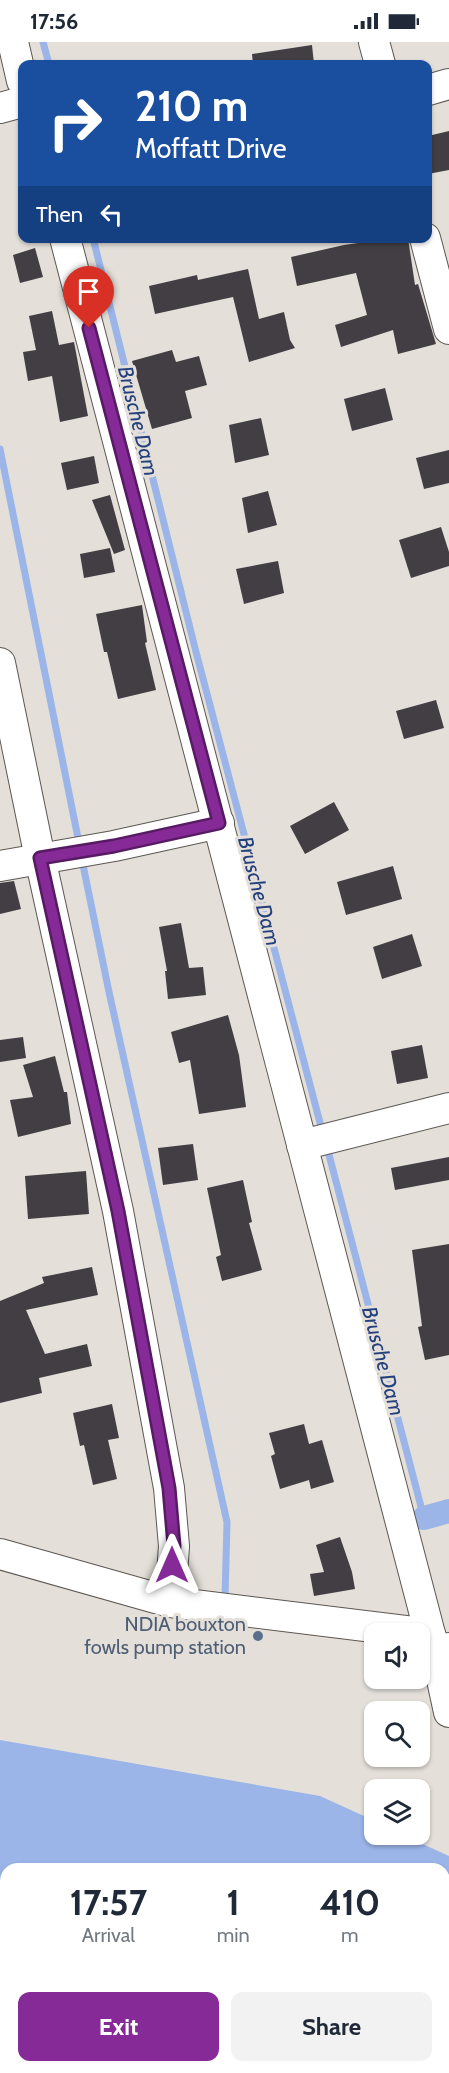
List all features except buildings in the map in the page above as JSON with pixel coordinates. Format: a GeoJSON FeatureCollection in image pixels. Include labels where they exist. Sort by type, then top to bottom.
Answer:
{"type":"FeatureCollection","features":[{"type":"Feature","properties":{"kind":"street"},"geometry":{"type":"LineString","coordinates":[[13,42],[18,64]]}},
{"type":"Feature","properties":{"kind":"street"},"geometry":{"type":"LineString","coordinates":[[374,42],[379,60]]}},
{"type":"Feature","properties":{"kind":"street"},"geometry":{"type":"LineString","coordinates":[[432,89],[449,84]]}},
{"type":"Feature","properties":{"kind":"street"},"geometry":{"type":"LineString","coordinates":[[0,108],[18,103]]}},
{"type":"Feature","properties":{"kind":"street"},"geometry":{"type":"LineString","coordinates":[[66,243],[219,823],[318,1141],[438,1645],[449,1712]]}},
{"type":"Feature","properties":{"kind":"street"},"geometry":{"type":"LineString","coordinates":[[426,243],[449,329]]}},
{"type":"Feature","properties":{"kind":"street"},"geometry":{"type":"LineString","coordinates":[[0,663],[48,857],[118,1211],[169,1488],[174,1546],[170,1602]]}},
{"type":"Feature","properties":{"kind":"street"},"geometry":{"type":"LineString","coordinates":[[0,866],[114,846],[219,823]]}},
{"type":"Feature","properties":{"kind":"street"},"geometry":{"type":"LineString","coordinates":[[318,1141],[449,1108]]}},
{"type":"Feature","properties":{"kind":"street"},"geometry":{"type":"LineString","coordinates":[[0,1554],[170,1602],[438,1645]]}},
{"type":"Feature","properties":{"kind":"water"},"geometry":{"type":"Polygon","coordinates":[[[0,1740],[320,1796],[364,1816],[364,1845],[425,1845],[449,1856],[449,1863],[0,1863],[0,1740]]]}},
{"type":"Feature","properties":{"kind":"waterway","name":"Brusche Dam"},"geometry":{"type":"LineString","coordinates":[[43,42],[48,60]]}},
{"type":"Feature","properties":{"kind":"waterway","name":"Brusche Dam"},"geometry":{"type":"LineString","coordinates":[[94,243],[196,652],[323,1134]]}},
{"type":"Feature","properties":{"kind":"waterway"},"geometry":{"type":"LineString","coordinates":[[0,449],[79,843]]}},
{"type":"Feature","properties":{"kind":"waterway"},"geometry":{"type":"LineString","coordinates":[[82,860],[109,992],[227,1522],[225,1598]]}},
{"type":"Feature","properties":{"kind":"waterway","name":"Brusche Dam"},"geometry":{"type":"LineString","coordinates":[[327,1147],[424,1518]]}},
{"type":"Feature","properties":{"kind":"waterway","name":"Brusche Dam"},"geometry":{"type":"LineString","coordinates":[[424,1518],[449,1511]]}},
{"type":"Feature","properties":{"kind":"place","name":"NDIA bouxton fowls pump station"},"geometry":{"type":"Point","coordinates":[258,1636]}},
{"type":"Feature","properties":{"kind":"route"},"geometry":{"type":"LineString","coordinates":[[89,328],[219,823],[114,846],[40,858],[118,1211],[169,1488],[174,1546],[172,1565]]}}]}
